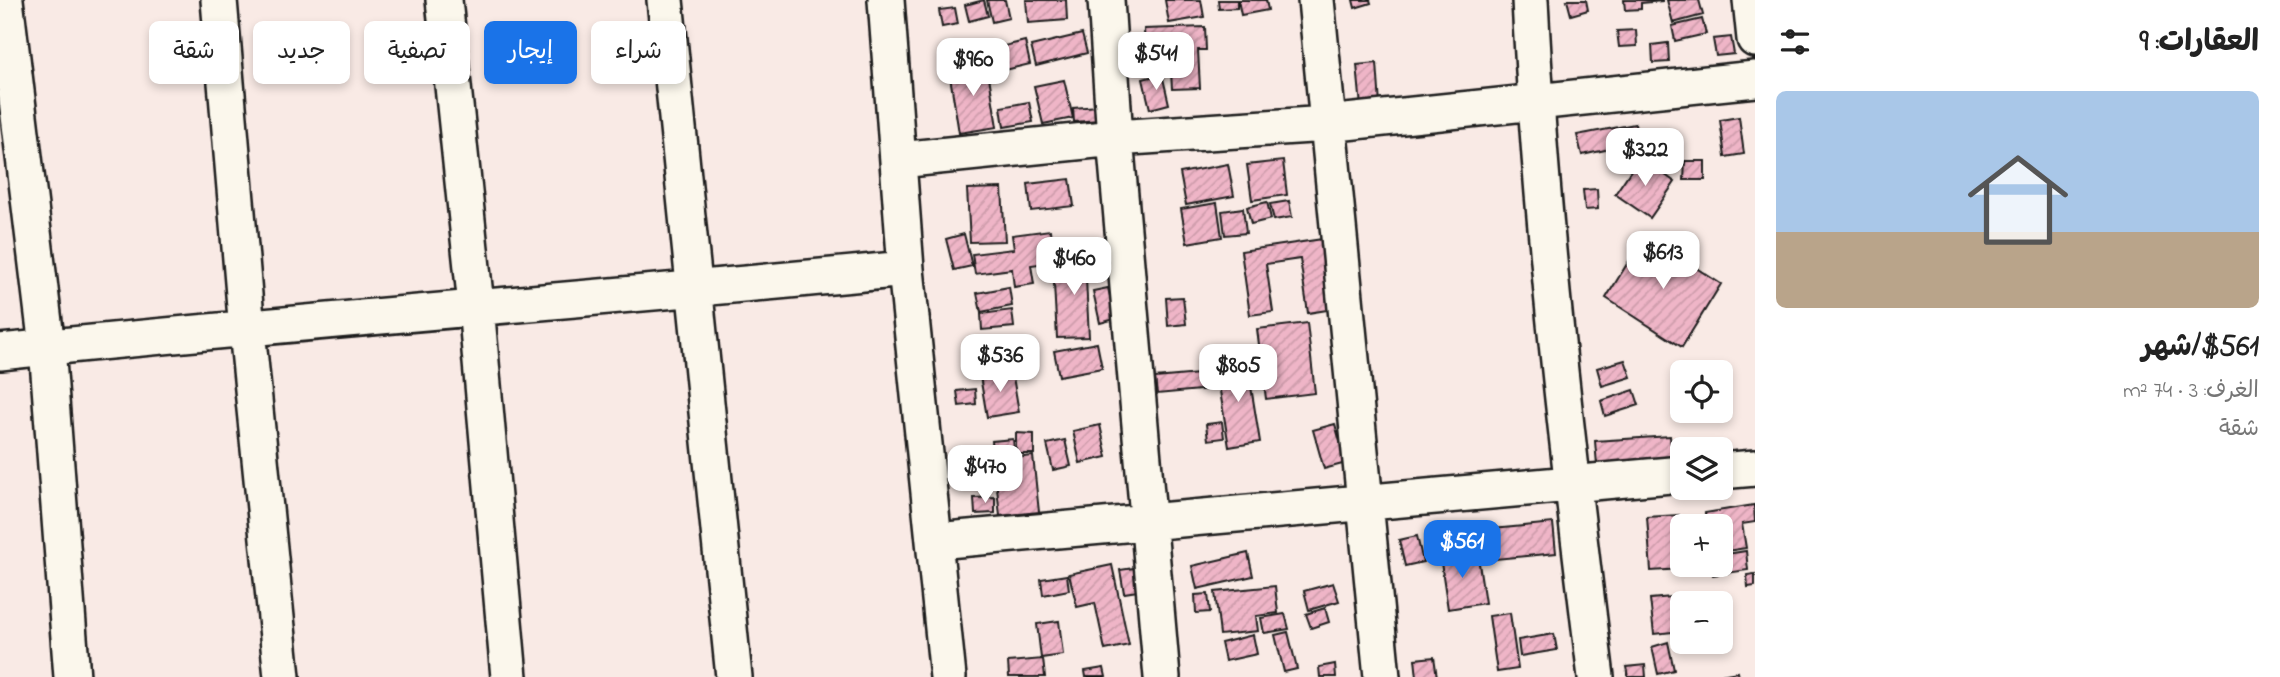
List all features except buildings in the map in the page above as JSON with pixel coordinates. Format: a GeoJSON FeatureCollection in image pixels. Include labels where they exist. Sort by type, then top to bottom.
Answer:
{"type":"FeatureCollection","features":[{"type":"Feature","properties":{"kind":"street"},"geometry":{"type":"LineString","coordinates":[[5,0],[47,347],[72,677]]}},
{"type":"Feature","properties":{"kind":"street"},"geometry":{"type":"LineString","coordinates":[[219,0],[247,330],[282,677]]}},
{"type":"Feature","properties":{"kind":"street"},"geometry":{"type":"LineString","coordinates":[[444,0],[476,306],[509,677]]}},
{"type":"Feature","properties":{"kind":"street"},"geometry":{"type":"LineString","coordinates":[[665,0],[734,677]]}},
{"type":"Feature","properties":{"kind":"street"},"geometry":{"type":"LineString","coordinates":[[886,0],[906,269],[948,677]]}},
{"type":"Feature","properties":{"kind":"street"},"geometry":{"type":"LineString","coordinates":[[1106,0],[1115,138],[1162,677]]}},
{"type":"Feature","properties":{"kind":"street"},"geometry":{"type":"LineString","coordinates":[[1316,0],[1382,677]]}},
{"type":"Feature","properties":{"kind":"street"},"geometry":{"type":"LineString","coordinates":[[1530,0],[1535,101],[1571,482],[1596,677]]}},
{"type":"Feature","properties":{"kind":"street"},"geometry":{"type":"LineString","coordinates":[[1751,0],[1755,39]]}},
{"type":"Feature","properties":{"kind":"street"},"geometry":{"type":"LineString","coordinates":[[899,160],[1115,138],[1327,124],[1755,79]]}},
{"type":"Feature","properties":{"kind":"street"},"geometry":{"type":"LineString","coordinates":[[0,352],[476,306],[906,269]]}},
{"type":"Feature","properties":{"kind":"street"},"geometry":{"type":"LineString","coordinates":[[1733,470],[1755,468]]}},
{"type":"Feature","properties":{"kind":"street"},"geometry":{"type":"LineString","coordinates":[[936,541],[1670,475]]}}]}
